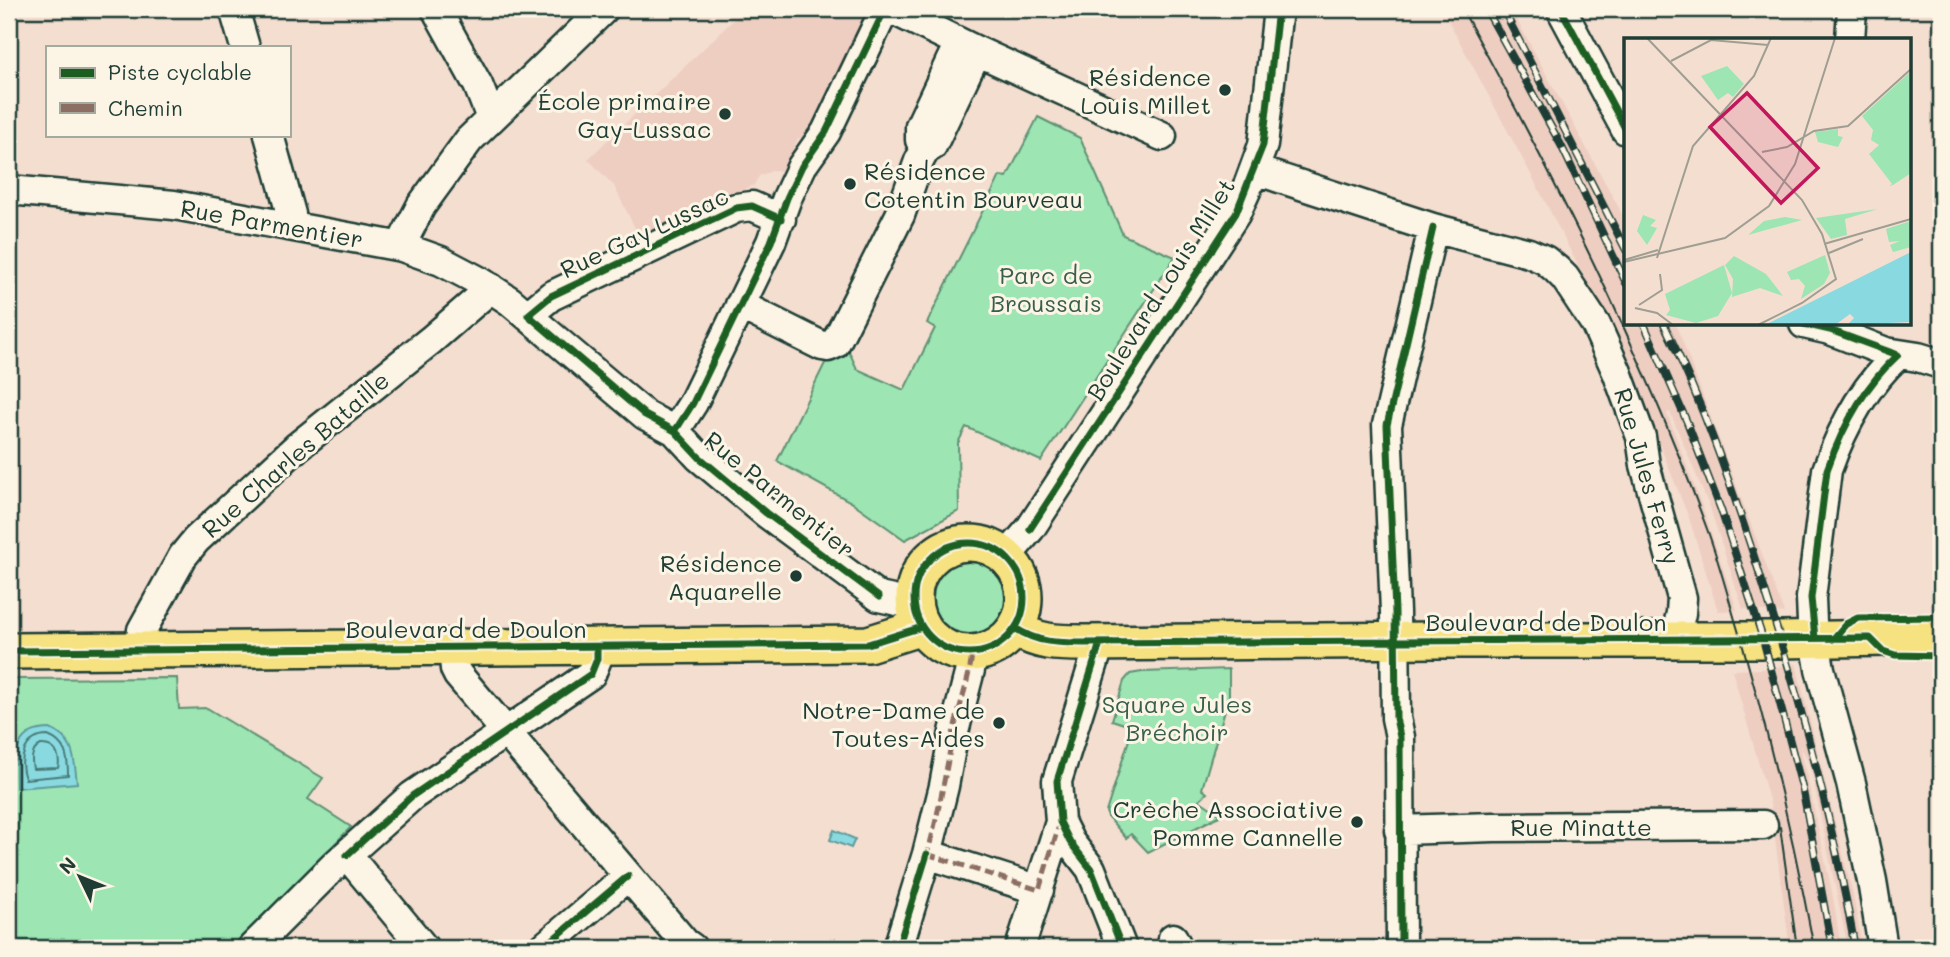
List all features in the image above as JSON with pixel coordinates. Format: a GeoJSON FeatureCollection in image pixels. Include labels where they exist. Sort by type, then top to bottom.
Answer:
{"type":"FeatureCollection","features":[{"type":"Feature","properties":{"kind":"main road"},"geometry":{"type":"LineString","coordinates":[[962,544],[981,544],[1006,557],[1018,573],[1024,591],[1023,610],[1015,628],[1001,643],[972,654],[947,649],[932,640],[918,613],[914,589],[928,562],[944,549],[962,544]]}},
{"type":"Feature","properties":{"kind":"main road","name":"Boulevard de Doulon"},"geometry":{"type":"LineString","coordinates":[[9,651],[868,644],[886,639],[918,613]]}},
{"type":"Feature","properties":{"kind":"main road","name":"Boulevard de Doulon"},"geometry":{"type":"LineString","coordinates":[[1015,628],[1047,643],[1941,637]]}},
{"type":"Feature","properties":{"kind":"street"},"geometry":{"type":"LineString","coordinates":[[234,9],[245,46]]}},
{"type":"Feature","properties":{"kind":"street"},"geometry":{"type":"LineString","coordinates":[[436,9],[478,85],[491,118]]}},
{"type":"Feature","properties":{"kind":"street"},"geometry":{"type":"LineString","coordinates":[[402,247],[421,206],[469,140],[604,9]]}},
{"type":"Feature","properties":{"kind":"street"},"geometry":{"type":"LineString","coordinates":[[675,431],[693,402],[781,219],[787,198],[803,166],[826,132],[885,9]]}},
{"type":"Feature","properties":{"kind":"street"},"geometry":{"type":"LineString","coordinates":[[891,9],[1162,136]]}},
{"type":"Feature","properties":{"kind":"street","name":"Boulevard Louis Millet"},"geometry":{"type":"LineString","coordinates":[[1006,557],[1030,529],[1236,213],[1255,170],[1264,136],[1278,9]]}},
{"type":"Feature","properties":{"kind":"street"},"geometry":{"type":"LineString","coordinates":[[1561,9],[1624,126]]}},
{"type":"Feature","properties":{"kind":"street"},"geometry":{"type":"LineString","coordinates":[[1850,38],[1852,9]]}},
{"type":"Feature","properties":{"kind":"street"},"geometry":{"type":"LineString","coordinates":[[740,304],[822,346],[835,344],[900,215],[911,178],[925,150],[920,140],[920,126],[968,47]]}},
{"type":"Feature","properties":{"kind":"street"},"geometry":{"type":"LineString","coordinates":[[269,136],[291,214],[291,225]]}},
{"type":"Feature","properties":{"kind":"street","name":"Rue Jules Ferry"},"geometry":{"type":"LineString","coordinates":[[1255,170],[1433,228],[1529,253],[1545,260],[1565,278],[1596,325],[1641,437],[1654,498],[1682,598],[1675,639]]}},
{"type":"Feature","properties":{"kind":"street","name":"Rue Parmentier"},"geometry":{"type":"LineString","coordinates":[[9,190],[174,205],[402,247],[441,261],[491,288],[528,315],[645,415],[675,431],[699,457],[766,513],[879,597]]}},
{"type":"Feature","properties":{"kind":"street","name":"Rue Gay Lussac"},"geometry":{"type":"LineString","coordinates":[[528,315],[551,296],[736,208],[752,206],[781,219]]}},
{"type":"Feature","properties":{"kind":"street"},"geometry":{"type":"LineString","coordinates":[[1401,948],[1400,737],[1395,718],[1387,425],[1433,228]]}},
{"type":"Feature","properties":{"kind":"street","name":"Rue Charles Bataille"},"geometry":{"type":"LineString","coordinates":[[140,649],[142,629],[183,556],[196,540],[298,447],[491,288]]}},
{"type":"Feature","properties":{"kind":"street"},"geometry":{"type":"LineString","coordinates":[[1822,326],[1898,355],[1917,356],[1941,364]]}},
{"type":"Feature","properties":{"kind":"street"},"geometry":{"type":"LineString","coordinates":[[1883,948],[1851,783],[1819,669],[1811,598],[1827,470],[1870,383],[1898,355]]}},
{"type":"Feature","properties":{"kind":"street"},"geometry":{"type":"LineString","coordinates":[[886,639],[884,614],[879,597],[902,602],[918,613]]}},
{"type":"Feature","properties":{"kind":"street"},"geometry":{"type":"LineString","coordinates":[[1100,643],[1057,781],[1056,793],[1060,822],[1070,842],[1091,869],[1122,948]]}},
{"type":"Feature","properties":{"kind":"street"},"geometry":{"type":"LineString","coordinates":[[252,948],[412,796],[592,674],[597,659],[597,647]]}},
{"type":"Feature","properties":{"kind":"street"},"geometry":{"type":"LineString","coordinates":[[453,648],[458,675],[692,948]]}},
{"type":"Feature","properties":{"kind":"street"},"geometry":{"type":"LineString","coordinates":[[898,948],[927,854],[972,654]]}},
{"type":"Feature","properties":{"kind":"street"},"geometry":{"type":"LineString","coordinates":[[1020,948],[1060,822]]}},
{"type":"Feature","properties":{"kind":"street","name":"Rue Minatte"},"geometry":{"type":"LineString","coordinates":[[1399,831],[1494,827],[1763,825]]}},
{"type":"Feature","properties":{"kind":"street"},"geometry":{"type":"LineString","coordinates":[[927,854],[1039,890]]}},
{"type":"Feature","properties":{"kind":"street"},"geometry":{"type":"LineString","coordinates":[[347,855],[424,948]]}},
{"type":"Feature","properties":{"kind":"street"},"geometry":{"type":"LineString","coordinates":[[543,948],[628,876]]}},
{"type":"Feature","properties":{"kind":"shaded area","name":"École primaire Gay-Lussac"},"geometry":{"type":"Polygon","coordinates":[[[745,9],[868,9],[807,132],[802,138],[798,138],[793,149],[794,158],[780,172],[774,170],[759,176],[754,185],[640,238],[614,186],[588,159],[745,9]]]}},
{"type":"Feature","properties":{"kind":"shaded area"},"geometry":{"type":"Polygon","coordinates":[[[1442,9],[1511,9],[1624,217],[1624,326],[1677,326],[1784,613],[1743,609],[1710,508],[1670,412],[1667,413],[1737,610],[1718,611],[1689,518],[1651,423],[1645,422],[1587,283],[1442,9]]]}},
{"type":"Feature","properties":{"kind":"shaded area"},"geometry":{"type":"Polygon","coordinates":[[[1796,664],[1853,895],[1862,948],[1848,948],[1810,765],[1800,745],[1833,897],[1841,948],[1790,948],[1770,803],[1732,670],[1796,664]]]}},
{"type":"Feature","properties":{"kind":"green space","name":"Parc de Broussais"},"geometry":{"type":"Polygon","coordinates":[[[1038,117],[1080,138],[1123,235],[1175,257],[1041,461],[966,427],[958,443],[959,511],[905,540],[853,503],[777,461],[827,359],[848,349],[857,369],[904,390],[935,328],[927,323],[1000,176],[1007,177],[1038,117]]]}},
{"type":"Feature","properties":{"kind":"green space"},"geometry":{"type":"Polygon","coordinates":[[[969,558],[985,561],[998,570],[1007,583],[1010,599],[1007,615],[998,628],[985,637],[969,640],[953,637],[940,628],[931,615],[928,599],[931,583],[940,570],[953,561],[969,558]]]}},
{"type":"Feature","properties":{"kind":"green space","name":"Square Jules Bréchoir"},"geometry":{"type":"Polygon","coordinates":[[[1229,669],[1229,696],[1202,789],[1207,793],[1199,800],[1221,815],[1148,852],[1131,834],[1126,838],[1106,812],[1133,727],[1112,720],[1124,681],[1130,674],[1142,672],[1229,669]]]}},
{"type":"Feature","properties":{"kind":"green space"},"geometry":{"type":"Polygon","coordinates":[[[177,678],[179,709],[207,708],[323,778],[308,799],[351,827],[234,948],[9,948],[9,679],[177,678]]]}},
{"type":"Feature","properties":{"kind":"water"},"geometry":{"type":"Polygon","coordinates":[[[50,729],[69,744],[77,783],[16,788],[16,756],[22,740],[37,730],[50,729]]]}},
{"type":"Feature","properties":{"kind":"water"},"geometry":{"type":"Polygon","coordinates":[[[834,830],[855,839],[851,848],[830,840],[834,830]]]}},
{"type":"Feature","properties":{"kind":"tram line"},"geometry":{"type":"LineString","coordinates":[[1462,9],[1594,264],[1654,395],[1707,529],[1769,742],[1814,948]]}},
{"type":"Feature","properties":{"kind":"tram line"},"geometry":{"type":"LineString","coordinates":[[1780,827],[1797,948]]}},
{"type":"Feature","properties":{"kind":"railway"},"geometry":{"type":"LineString","coordinates":[[1486,9],[1561,145],[1624,279]]}},
{"type":"Feature","properties":{"kind":"railway"},"geometry":{"type":"LineString","coordinates":[[1503,9],[1624,246]]}},
{"type":"Feature","properties":{"kind":"railway"},"geometry":{"type":"LineString","coordinates":[[1645,326],[1687,422],[1721,510],[1763,639],[1803,791],[1832,948]]}},
{"type":"Feature","properties":{"kind":"railway"},"geometry":{"type":"LineString","coordinates":[[1665,326],[1716,446],[1774,618],[1826,805],[1855,948]]}},
{"type":"Feature","properties":{"kind":"marked path"},"geometry":{"type":"LineString","coordinates":[[926,858],[972,654]]}},
{"type":"Feature","properties":{"kind":"marked path"},"geometry":{"type":"LineString","coordinates":[[927,854],[1039,890],[1060,822]]}},
{"type":"Feature","properties":{"kind":"cycle path"},"geometry":{"type":"LineString","coordinates":[[675,431],[693,403],[771,242],[802,166],[826,132],[885,9]]}},
{"type":"Feature","properties":{"kind":"cycle path"},"geometry":{"type":"LineString","coordinates":[[1030,529],[1236,213],[1263,145],[1278,9]]}},
{"type":"Feature","properties":{"kind":"cycle path"},"geometry":{"type":"LineString","coordinates":[[1561,9],[1624,126]]}},
{"type":"Feature","properties":{"kind":"cycle path"},"geometry":{"type":"LineString","coordinates":[[781,219],[752,206],[736,208],[551,296],[528,315],[645,415],[675,431],[699,457],[766,513],[879,597]]}},
{"type":"Feature","properties":{"kind":"cycle path"},"geometry":{"type":"LineString","coordinates":[[1401,948],[1400,737],[1396,718],[1395,612],[1387,425],[1433,228]]}},
{"type":"Feature","properties":{"kind":"cycle path"},"geometry":{"type":"LineString","coordinates":[[1813,326],[1898,355]]}},
{"type":"Feature","properties":{"kind":"cycle path"},"geometry":{"type":"LineString","coordinates":[[1815,638],[1811,598],[1827,470],[1865,393],[1898,355]]}},
{"type":"Feature","properties":{"kind":"cycle path"},"geometry":{"type":"LineString","coordinates":[[969,543],[990,547],[1008,559],[1020,577],[1024,598],[1020,619],[1008,637],[990,649],[969,653],[948,649],[930,637],[918,619],[914,598],[918,577],[930,559],[948,547],[969,543]]}},
{"type":"Feature","properties":{"kind":"cycle path"},"geometry":{"type":"LineString","coordinates":[[1833,639],[1846,624],[1858,618],[1941,617]]}},
{"type":"Feature","properties":{"kind":"cycle path"},"geometry":{"type":"LineString","coordinates":[[9,651],[868,644],[922,627]]}},
{"type":"Feature","properties":{"kind":"cycle path"},"geometry":{"type":"LineString","coordinates":[[1015,628],[1040,639],[1074,643],[1870,638],[1883,651],[1895,655],[1941,656]]}},
{"type":"Feature","properties":{"kind":"cycle path"},"geometry":{"type":"LineString","coordinates":[[1100,643],[1057,781],[1060,822],[1070,842],[1091,869],[1122,948]]}},
{"type":"Feature","properties":{"kind":"cycle path"},"geometry":{"type":"LineString","coordinates":[[347,855],[412,796],[591,674],[597,659],[597,647]]}},
{"type":"Feature","properties":{"kind":"cycle path"},"geometry":{"type":"LineString","coordinates":[[898,948],[927,854]]}},
{"type":"Feature","properties":{"kind":"cycle path"},"geometry":{"type":"LineString","coordinates":[[543,948],[628,876]]}},
{"type":"Feature","properties":{"kind":"place","name":"Résidence Louis Millet"},"geometry":{"type":"Point","coordinates":[1225,90]}},
{"type":"Feature","properties":{"kind":"place","name":"École primaire Gay-Lussac"},"geometry":{"type":"Point","coordinates":[725,114]}},
{"type":"Feature","properties":{"kind":"place","name":"Résidence Cotentin Bourveau"},"geometry":{"type":"Point","coordinates":[850,184]}},
{"type":"Feature","properties":{"kind":"place","name":"Résidence Aquarelle"},"geometry":{"type":"Point","coordinates":[796,576]}},
{"type":"Feature","properties":{"kind":"place","name":"Notre-Dame de Toutes-Aides"},"geometry":{"type":"Point","coordinates":[999,723]}},
{"type":"Feature","properties":{"kind":"place","name":"Crèche Associative Pomme Cannelle"},"geometry":{"type":"Point","coordinates":[1357,822]}}]}
